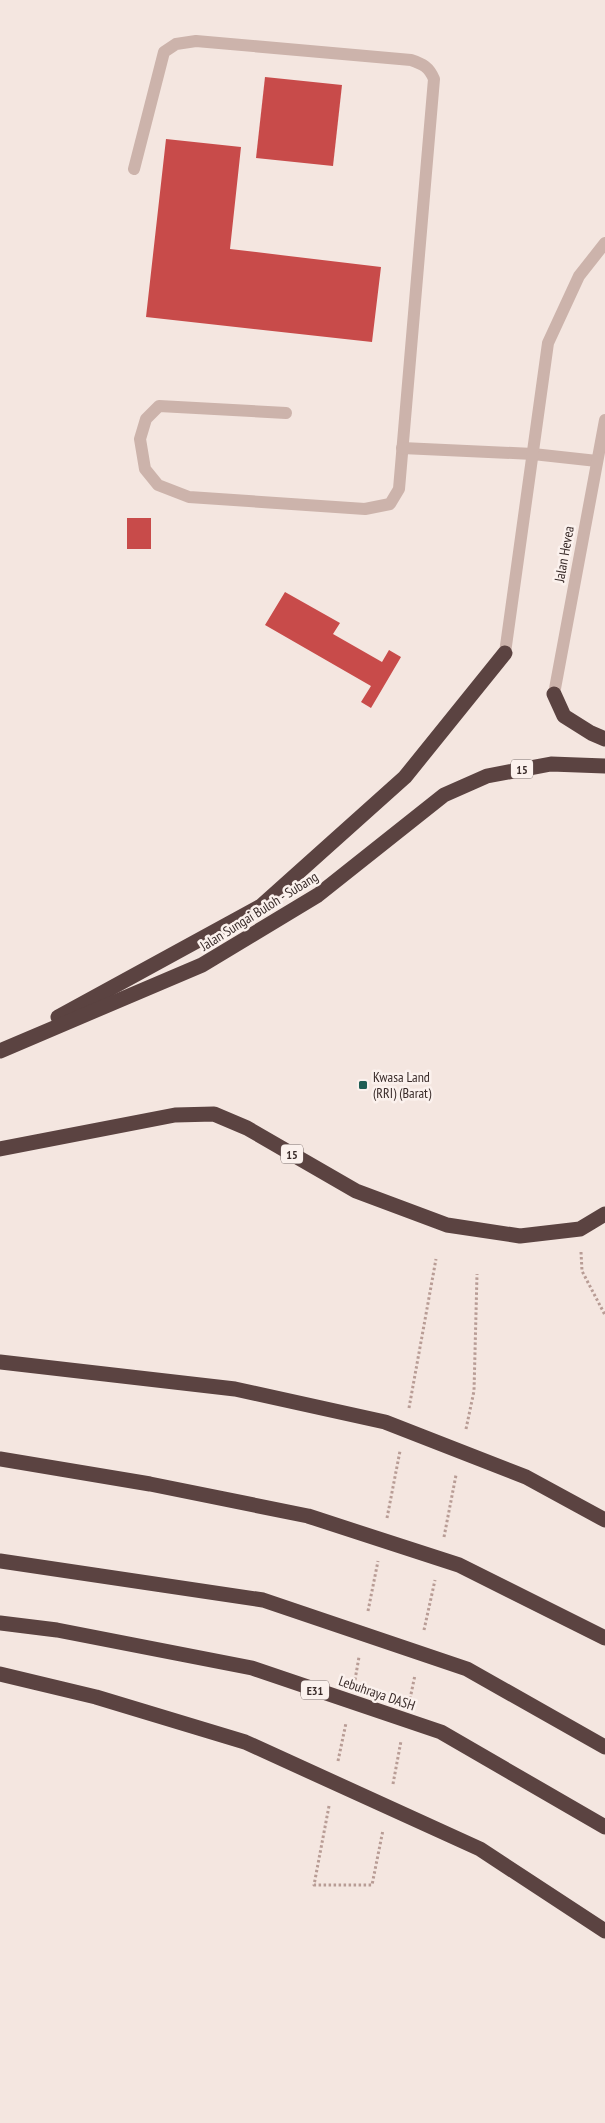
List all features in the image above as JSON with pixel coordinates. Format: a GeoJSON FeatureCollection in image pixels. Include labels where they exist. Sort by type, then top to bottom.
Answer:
{"type":"FeatureCollection","features":[{"type":"Feature","properties":{"kind":"highway"},"geometry":{"type":"LineString","coordinates":[[0,1050],[261,906],[404,777],[505,653]]}},
{"type":"Feature","properties":{"kind":"highway"},"geometry":{"type":"LineString","coordinates":[[554,694],[564,716],[591,733],[605,739]]}},
{"type":"Feature","properties":{"kind":"highway","name":"Jalan Sungai Buloh - Subang"},"geometry":{"type":"LineString","coordinates":[[0,1050],[202,966],[318,895],[444,795],[487,776],[551,764],[605,766]]}},
{"type":"Feature","properties":{"kind":"highway","name":"15"},"geometry":{"type":"LineString","coordinates":[[0,1149],[175,1115],[214,1114],[247,1128],[356,1191],[447,1224],[520,1236],[580,1229],[605,1214]]}},
{"type":"Feature","properties":{"kind":"highway"},"geometry":{"type":"LineString","coordinates":[[0,1362],[235,1389],[385,1422],[526,1477],[605,1520]]}},
{"type":"Feature","properties":{"kind":"highway"},"geometry":{"type":"LineString","coordinates":[[0,1459],[150,1484],[308,1516],[459,1565],[605,1638]]}},
{"type":"Feature","properties":{"kind":"highway"},"geometry":{"type":"LineString","coordinates":[[0,1561],[262,1600],[467,1669],[605,1747]]}},
{"type":"Feature","properties":{"kind":"highway","name":"Lebuhraya DASH"},"geometry":{"type":"LineString","coordinates":[[0,1624],[57,1630],[261,1671],[442,1732],[605,1827]]}},
{"type":"Feature","properties":{"kind":"highway"},"geometry":{"type":"LineString","coordinates":[[0,1674],[96,1697],[245,1742],[480,1849],[605,1930]]}},
{"type":"Feature","properties":{"kind":"street"},"geometry":{"type":"LineString","coordinates":[[134,169],[164,52],[176,44],[196,41],[411,60],[423,64],[430,69],[434,79],[399,489],[390,504],[365,509],[190,497],[158,485],[145,469],[140,439],[146,419],[159,406],[286,413]]}},
{"type":"Feature","properties":{"kind":"street"},"geometry":{"type":"LineString","coordinates":[[505,653],[548,343],[579,276],[605,243]]}},
{"type":"Feature","properties":{"kind":"street","name":"Jalan Hevea"},"geometry":{"type":"LineString","coordinates":[[554,694],[605,420]]}},
{"type":"Feature","properties":{"kind":"street"},"geometry":{"type":"LineString","coordinates":[[402,448],[533,454],[596,461]]}},
{"type":"Feature","properties":{"kind":"path"},"geometry":{"type":"LineString","coordinates":[[580,1229],[582,1271],[605,1315]]}},
{"type":"Feature","properties":{"kind":"path"},"geometry":{"type":"LineString","coordinates":[[407,1415],[436,1258]]}},
{"type":"Feature","properties":{"kind":"path"},"geometry":{"type":"LineString","coordinates":[[466,1429],[474,1391],[477,1274]]}},
{"type":"Feature","properties":{"kind":"path"},"geometry":{"type":"LineString","coordinates":[[386,1522],[401,1444]]}},
{"type":"Feature","properties":{"kind":"path"},"geometry":{"type":"LineString","coordinates":[[442,1546],[458,1468]]}},
{"type":"Feature","properties":{"kind":"path"},"geometry":{"type":"LineString","coordinates":[[366,1620],[380,1552]]}},
{"type":"Feature","properties":{"kind":"path"},"geometry":{"type":"LineString","coordinates":[[424,1633],[436,1575]]}},
{"type":"Feature","properties":{"kind":"path"},"geometry":{"type":"LineString","coordinates":[[353,1689],[360,1650]]}},
{"type":"Feature","properties":{"kind":"path"},"geometry":{"type":"LineString","coordinates":[[410,1701],[416,1672]]}},
{"type":"Feature","properties":{"kind":"path"},"geometry":{"type":"LineString","coordinates":[[337,1767],[347,1718]]}},
{"type":"Feature","properties":{"kind":"path"},"geometry":{"type":"LineString","coordinates":[[392,1788],[402,1739]]}},
{"type":"Feature","properties":{"kind":"path"},"geometry":{"type":"LineString","coordinates":[[332,1796],[314,1884],[372,1885],[384,1826]]}},
{"type":"Feature","properties":{"kind":"building"},"geometry":{"type":"Polygon","coordinates":[[[265,77],[342,85],[333,166],[256,158],[265,77]]]}},
{"type":"Feature","properties":{"kind":"building"},"geometry":{"type":"Polygon","coordinates":[[[166,139],[241,147],[230,249],[381,267],[372,342],[146,317],[166,139]]]}},
{"type":"Feature","properties":{"kind":"building"},"geometry":{"type":"Polygon","coordinates":[[[127,518],[151,518],[151,549],[127,549],[127,518]]]}},
{"type":"Feature","properties":{"kind":"building"},"geometry":{"type":"Polygon","coordinates":[[[285,592],[340,623],[333,634],[382,662],[389,650],[401,657],[371,708],[361,702],[371,686],[265,625],[285,592]]]}},
{"type":"Feature","properties":{"kind":"place","name":"Kwasa Land (RRI) (Barat)"},"geometry":{"type":"Point","coordinates":[363,1085]}}]}
